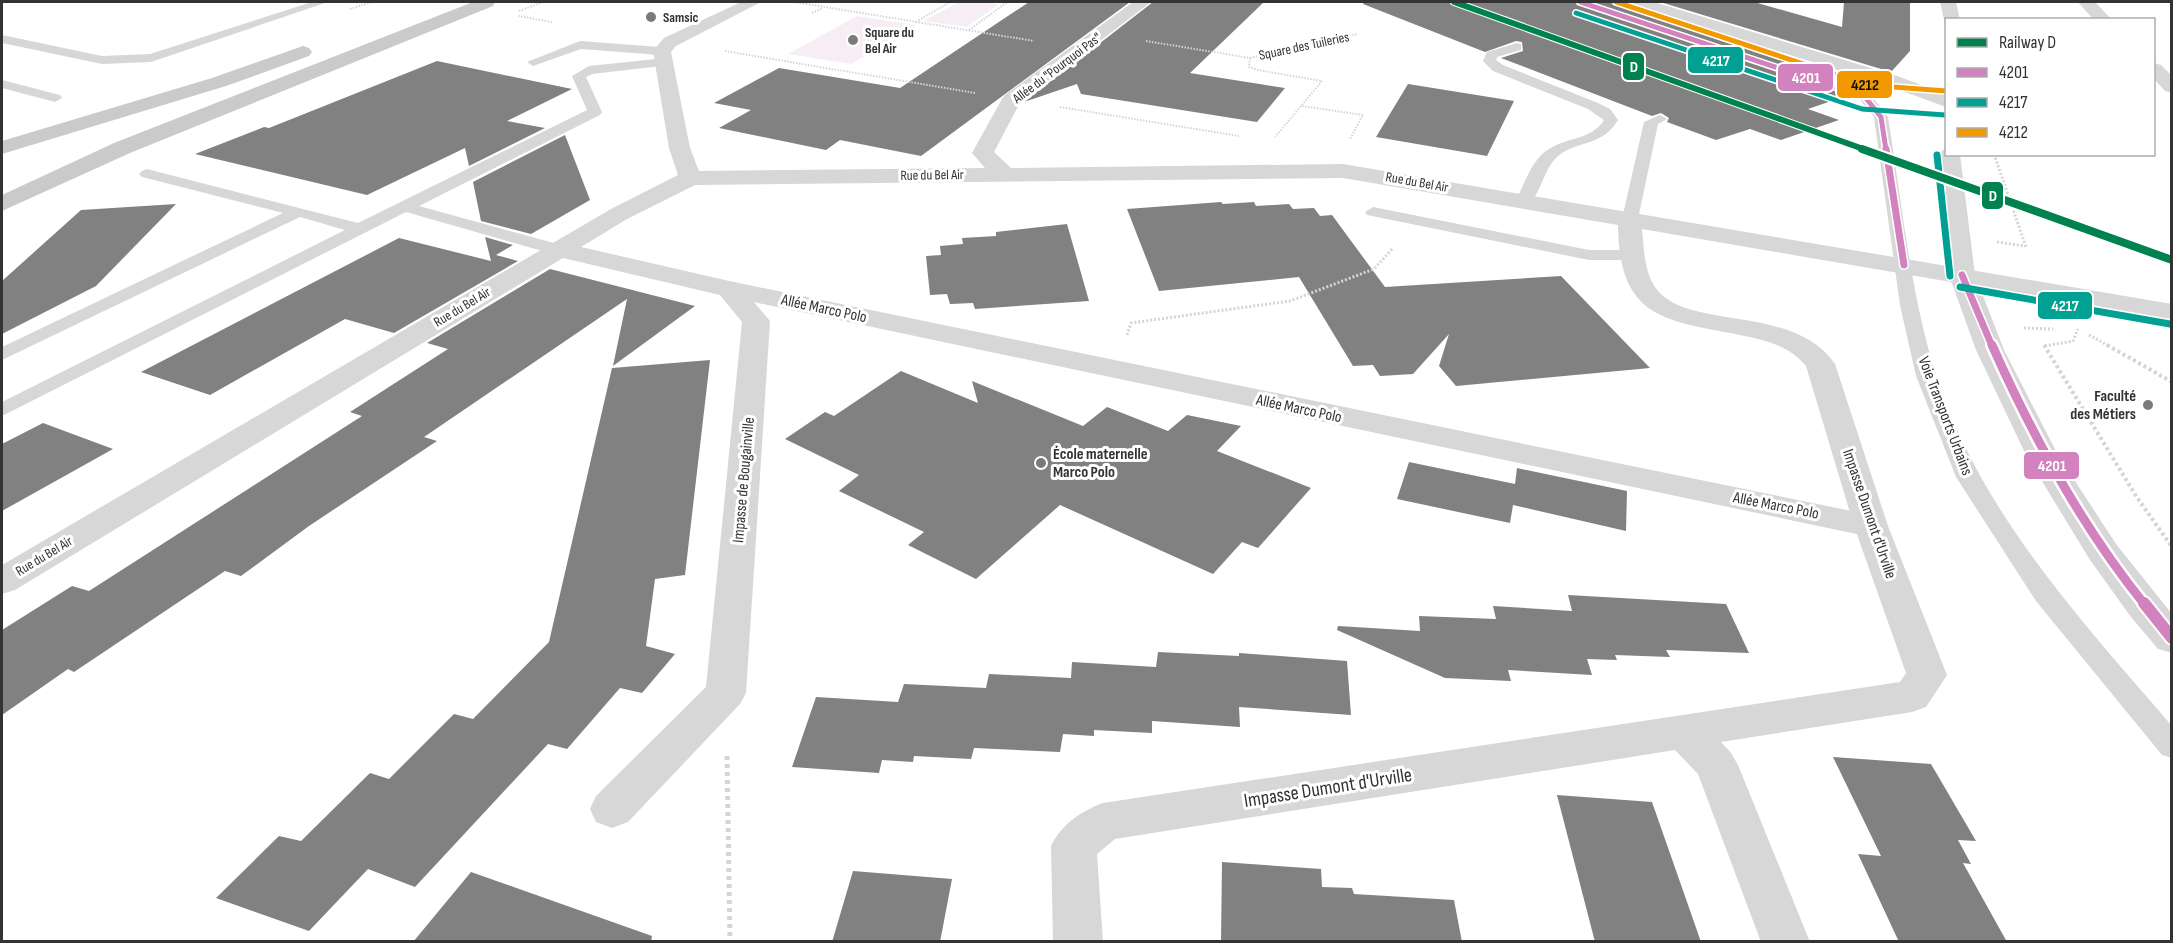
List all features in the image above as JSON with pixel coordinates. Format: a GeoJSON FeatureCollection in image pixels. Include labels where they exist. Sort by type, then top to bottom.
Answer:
{"type":"FeatureCollection","features":[{"type":"Feature","properties":{"kind":"main road"},"geometry":{"type":"LineString","coordinates":[[2,204],[122,148],[487,2]]}},
{"type":"Feature","properties":{"kind":"main road"},"geometry":{"type":"LineString","coordinates":[[396,18],[427,6]]}},
{"type":"Feature","properties":{"kind":"main road"},"geometry":{"type":"LineString","coordinates":[[454,16],[508,8]]}},
{"type":"Feature","properties":{"kind":"main road"},"geometry":{"type":"LineString","coordinates":[[2,148],[219,82],[321,46]]}},
{"type":"Feature","properties":{"kind":"street"},"geometry":{"type":"LineString","coordinates":[[691,178],[682,163],[666,51],[753,2]]}},
{"type":"Feature","properties":{"kind":"street","name":"Allée du \"Pourquoi Pas\""},"geometry":{"type":"LineString","coordinates":[[1005,175],[983,153],[1012,99],[1143,2]]}},
{"type":"Feature","properties":{"kind":"street"},"geometry":{"type":"LineString","coordinates":[[1638,2],[1890,80],[1945,100]]}},
{"type":"Feature","properties":{"kind":"street"},"geometry":{"type":"LineString","coordinates":[[1948,2],[1951,18]]}},
{"type":"Feature","properties":{"kind":"street"},"geometry":{"type":"LineString","coordinates":[[2086,2],[2102,18]]}},
{"type":"Feature","properties":{"kind":"street"},"geometry":{"type":"LineString","coordinates":[[2155,70],[2172,87]]}},
{"type":"Feature","properties":{"kind":"street"},"geometry":{"type":"LineString","coordinates":[[1949,156],[1962,275],[1990,350],[2042,455],[2103,552],[2144,609],[2172,639]]}},
{"type":"Feature","properties":{"kind":"street","name":"Rue du Bel Air"},"geometry":{"type":"LineString","coordinates":[[2,581],[618,214],[691,178],[1343,171],[2172,312]]}},
{"type":"Feature","properties":{"kind":"street","name":"Impasse Dumont d'Urville"},"geometry":{"type":"LineString","coordinates":[[1078,942],[1074,846],[1103,822],[1912,696],[1927,675],[1871,526],[1820,364],[1804,347],[1780,337],[1716,323],[1666,307],[1646,294],[1631,255],[1630,219]]}},
{"type":"Feature","properties":{"kind":"street"},"geometry":{"type":"LineString","coordinates":[[558,250],[729,289]]}},
{"type":"Feature","properties":{"kind":"street","name":"Allée Marco Polo"},"geometry":{"type":"LineString","coordinates":[[729,289],[1871,526]]}},
{"type":"Feature","properties":{"kind":"street","name":"Impasse de Bougainville"},"geometry":{"type":"LineString","coordinates":[[726,693],[756,321],[729,289]]}},
{"type":"Feature","properties":{"kind":"street"},"geometry":{"type":"LineString","coordinates":[[612,809],[726,693]]}},
{"type":"Feature","properties":{"kind":"street"},"geometry":{"type":"LineString","coordinates":[[1685,733],[1716,765],[1786,942]]}},
{"type":"Feature","properties":{"kind":"lane"},"geometry":{"type":"LineString","coordinates":[[2,39],[102,60],[151,58],[322,2]]}},
{"type":"Feature","properties":{"kind":"lane"},"geometry":{"type":"LineString","coordinates":[[533,62],[580,45],[666,51]]}},
{"type":"Feature","properties":{"kind":"lane"},"geometry":{"type":"LineString","coordinates":[[1517,47],[1491,54],[1489,61],[1498,68],[1593,105],[1605,112],[1611,120],[1608,128],[1595,136],[1555,152],[1544,162],[1524,201]]}},
{"type":"Feature","properties":{"kind":"lane"},"geometry":{"type":"LineString","coordinates":[[2,410],[595,112],[579,76],[582,73],[666,51]]}},
{"type":"Feature","properties":{"kind":"lane"},"geometry":{"type":"LineString","coordinates":[[2,84],[55,98]]}},
{"type":"Feature","properties":{"kind":"lane","name":"Voie Transports Urbains"},"geometry":{"type":"LineString","coordinates":[[1865,97],[1881,117],[1909,305],[1926,376],[1967,477],[2045,595],[2172,747]]}},
{"type":"Feature","properties":{"kind":"lane"},"geometry":{"type":"LineString","coordinates":[[1630,219],[1651,123],[1660,119]]}},
{"type":"Feature","properties":{"kind":"lane"},"geometry":{"type":"LineString","coordinates":[[147,174],[360,229]]}},
{"type":"Feature","properties":{"kind":"lane"},"geometry":{"type":"LineString","coordinates":[[406,207],[558,250]]}},
{"type":"Feature","properties":{"kind":"lane"},"geometry":{"type":"LineString","coordinates":[[2,354],[298,212]]}},
{"type":"Feature","properties":{"kind":"lane"},"geometry":{"type":"LineString","coordinates":[[1373,212],[1589,255],[1631,255]]}},
{"type":"Feature","properties":{"kind":"path"},"geometry":{"type":"LineString","coordinates":[[794,2],[1035,42]]}},
{"type":"Feature","properties":{"kind":"path"},"geometry":{"type":"LineString","coordinates":[[915,22],[950,2]]}},
{"type":"Feature","properties":{"kind":"path"},"geometry":{"type":"LineString","coordinates":[[969,30],[1006,3],[1002,2]]}},
{"type":"Feature","properties":{"kind":"path"},"geometry":{"type":"LineString","coordinates":[[1580,2],[1585,3]]}},
{"type":"Feature","properties":{"kind":"path"},"geometry":{"type":"LineString","coordinates":[[508,8],[555,22]]}},
{"type":"Feature","properties":{"kind":"path"},"geometry":{"type":"LineString","coordinates":[[812,13],[823,8]]}},
{"type":"Feature","properties":{"kind":"path","name":"Square des Tuileries"},"geometry":{"type":"LineString","coordinates":[[1250,58],[1358,34]]}},
{"type":"Feature","properties":{"kind":"path"},"geometry":{"type":"LineString","coordinates":[[1097,38],[1118,37],[1250,58],[1249,67],[1265,74],[1285,76],[1305,74],[1322,81],[1271,142]]}},
{"type":"Feature","properties":{"kind":"path"},"geometry":{"type":"LineString","coordinates":[[666,51],[1012,99],[1247,138]]}},
{"type":"Feature","properties":{"kind":"path"},"geometry":{"type":"LineString","coordinates":[[1995,156],[2025,246],[2036,259],[2062,274],[2077,312],[2078,329],[2073,341],[2044,345],[2136,496],[2172,547]]}},
{"type":"Feature","properties":{"kind":"path"},"geometry":{"type":"LineString","coordinates":[[1116,370],[1131,323],[1290,301],[1374,269],[1415,222]]}},
{"type":"Feature","properties":{"kind":"path"},"geometry":{"type":"LineString","coordinates":[[1979,319],[2030,328],[2059,329]]}},
{"type":"Feature","properties":{"kind":"path"},"geometry":{"type":"LineString","coordinates":[[2068,329],[2078,329],[2172,382]]}},
{"type":"Feature","properties":{"kind":"path"},"geometry":{"type":"LineString","coordinates":[[726,693],[729,942]]}},
{"type":"Feature","properties":{"kind":"shaded area"},"geometry":{"type":"Polygon","coordinates":[[[959,2],[991,2],[998,5],[966,27],[923,21],[959,2]]]}},
{"type":"Feature","properties":{"kind":"shaded area","name":"Square du Bel Air"},"geometry":{"type":"Polygon","coordinates":[[[857,16],[916,25],[851,64],[788,54],[857,16]]]}},
{"type":"Feature","properties":{"kind":"building"},"geometry":{"type":"Polygon","coordinates":[[[1029,2],[1130,2],[921,156],[840,140],[826,150],[719,128],[751,110],[714,103],[779,68],[900,88],[1029,2]]]}},
{"type":"Feature","properties":{"kind":"building"},"geometry":{"type":"Polygon","coordinates":[[[1153,2],[1264,2],[1190,73],[1285,88],[1257,122],[1081,94],[1077,84],[1024,102],[1153,2]]]}},
{"type":"Feature","properties":{"kind":"building"},"geometry":{"type":"Polygon","coordinates":[[[1364,2],[1628,2],[1631,8],[1878,85],[1808,109],[1839,120],[1781,140],[1750,129],[1716,140],[1667,122],[1669,118],[1661,113],[1652,116],[1501,58],[1523,51],[1522,42],[1516,41],[1485,52],[1363,4],[1364,2]]]}},
{"type":"Feature","properties":{"kind":"building"},"geometry":{"type":"Polygon","coordinates":[[[1660,2],[1754,2],[1842,27],[1844,2],[1910,2],[1910,51],[1891,72],[1660,2]]]}},
{"type":"Feature","properties":{"kind":"building"},"geometry":{"type":"Polygon","coordinates":[[[437,61],[572,89],[507,121],[545,128],[469,166],[465,148],[367,195],[195,154],[264,127],[269,128],[437,61]]]}},
{"type":"Feature","properties":{"kind":"building"},"geometry":{"type":"Polygon","coordinates":[[[1408,84],[1514,101],[1487,156],[1376,137],[1408,84]]]}},
{"type":"Feature","properties":{"kind":"building"},"geometry":{"type":"Polygon","coordinates":[[[565,135],[590,200],[531,234],[481,221],[473,182],[565,135]]]}},
{"type":"Feature","properties":{"kind":"building"},"geometry":{"type":"Polygon","coordinates":[[[1221,202],[1223,204],[1254,202],[1256,206],[1289,204],[1293,209],[1314,208],[1320,216],[1332,215],[1385,287],[1561,276],[1650,368],[1456,386],[1439,366],[1449,334],[1413,374],[1380,376],[1373,365],[1353,366],[1299,277],[1159,291],[1127,209],[1221,202]]]}},
{"type":"Feature","properties":{"kind":"building"},"geometry":{"type":"Polygon","coordinates":[[[176,204],[96,286],[2,334],[2,281],[81,210],[176,204]]]}},
{"type":"Feature","properties":{"kind":"building"},"geometry":{"type":"Polygon","coordinates":[[[1067,224],[1089,301],[975,309],[973,303],[950,304],[947,294],[930,295],[926,256],[941,255],[940,246],[963,244],[962,238],[996,236],[996,232],[1067,224]]]}},
{"type":"Feature","properties":{"kind":"building"},"geometry":{"type":"Polygon","coordinates":[[[485,237],[513,245],[496,255],[518,261],[394,333],[345,319],[210,395],[141,372],[399,238],[491,261],[485,237]]]}},
{"type":"Feature","properties":{"kind":"building"},"geometry":{"type":"Polygon","coordinates":[[[550,269],[695,306],[613,366],[627,299],[424,437],[437,441],[309,526],[241,576],[225,571],[74,672],[68,669],[2,715],[2,630],[72,586],[89,591],[362,416],[350,412],[448,349],[427,343],[550,269]]]}},
{"type":"Feature","properties":{"kind":"building"},"geometry":{"type":"Polygon","coordinates":[[[710,360],[685,575],[655,579],[646,646],[675,654],[642,693],[620,688],[567,749],[548,744],[415,887],[368,869],[309,931],[216,898],[279,836],[301,841],[370,773],[389,779],[454,714],[473,719],[549,642],[612,368],[710,360]]]}},
{"type":"Feature","properties":{"kind":"building","name":"École maternelle Marco Polo"},"geometry":{"type":"Polygon","coordinates":[[[901,371],[978,403],[972,381],[1083,426],[1107,407],[1168,431],[1187,415],[1241,426],[1217,451],[1311,488],[1258,548],[1242,542],[1213,574],[1060,505],[976,579],[908,545],[924,532],[839,491],[859,475],[785,439],[825,412],[834,416],[901,371]]]}},
{"type":"Feature","properties":{"kind":"building"},"geometry":{"type":"Polygon","coordinates":[[[43,423],[113,449],[2,511],[2,444],[43,423]]]}},
{"type":"Feature","properties":{"kind":"building"},"geometry":{"type":"Polygon","coordinates":[[[1409,462],[1515,484],[1517,468],[1627,491],[1626,531],[1513,505],[1510,523],[1397,499],[1409,462]]]}},
{"type":"Feature","properties":{"kind":"building"},"geometry":{"type":"Polygon","coordinates":[[[1568,595],[1726,604],[1749,653],[1666,650],[1670,657],[1615,655],[1617,660],[1587,659],[1592,675],[1508,670],[1511,681],[1445,678],[1337,630],[1338,626],[1420,631],[1419,616],[1496,619],[1493,606],[1572,611],[1568,595]]]}},
{"type":"Feature","properties":{"kind":"building"},"geometry":{"type":"Polygon","coordinates":[[[1158,652],[1239,656],[1239,653],[1347,661],[1351,715],[1239,707],[1240,727],[1152,721],[1152,733],[1094,730],[1094,736],[1063,734],[1060,752],[974,748],[971,759],[914,756],[913,762],[882,760],[879,773],[792,767],[816,697],[898,702],[904,684],[986,688],[989,674],[1071,678],[1072,662],[1156,667],[1158,652]]]}},
{"type":"Feature","properties":{"kind":"building"},"geometry":{"type":"Polygon","coordinates":[[[1833,757],[1931,764],[1976,841],[1958,840],[1971,864],[1963,863],[2007,942],[1899,942],[1858,854],[1881,856],[1833,757]]]}},
{"type":"Feature","properties":{"kind":"building"},"geometry":{"type":"Polygon","coordinates":[[[1557,795],[1652,802],[1701,942],[1595,942],[1557,795]]]}},
{"type":"Feature","properties":{"kind":"building"},"geometry":{"type":"Polygon","coordinates":[[[1222,862],[1321,869],[1322,887],[1352,888],[1354,894],[1454,900],[1462,942],[1221,942],[1222,862]]]}},
{"type":"Feature","properties":{"kind":"building"},"geometry":{"type":"Polygon","coordinates":[[[853,871],[952,879],[940,942],[832,942],[853,871]]]}},
{"type":"Feature","properties":{"kind":"building"},"geometry":{"type":"Polygon","coordinates":[[[471,872],[652,936],[651,942],[413,942],[471,872]]]}},
{"type":"Feature","properties":{"kind":"rail line","name":"D"},"geometry":{"type":"LineString","coordinates":[[1454,2],[2172,260]]}},
{"type":"Feature","properties":{"kind":"transit line","name":"4201"},"geometry":{"type":"LineString","coordinates":[[1580,2],[1865,97],[1881,117],[1904,265]]}},
{"type":"Feature","properties":{"kind":"transit line","name":"4212"},"geometry":{"type":"LineString","coordinates":[[1616,2],[1867,85],[1945,91]]}},
{"type":"Feature","properties":{"kind":"transit line","name":"4217"},"geometry":{"type":"LineString","coordinates":[[1576,13],[1862,109],[1945,115]]}},
{"type":"Feature","properties":{"kind":"transit line","name":"4217"},"geometry":{"type":"LineString","coordinates":[[1937,155],[1950,276]]}},
{"type":"Feature","properties":{"kind":"transit line","name":"4201"},"geometry":{"type":"LineString","coordinates":[[1962,275],[2004,373],[2052,466],[2107,553],[2172,638]]}},
{"type":"Feature","properties":{"kind":"transit line","name":"4217"},"geometry":{"type":"LineString","coordinates":[[1960,287],[2170,324]]}},
{"type":"Feature","properties":{"kind":"place","name":"Samsic"},"geometry":{"type":"Point","coordinates":[651,17]}},
{"type":"Feature","properties":{"kind":"place","name":"Square du Bel Air"},"geometry":{"type":"Point","coordinates":[853,40]}},
{"type":"Feature","properties":{"kind":"place","name":"Faculté des Métiers"},"geometry":{"type":"Point","coordinates":[2148,405]}},
{"type":"Feature","properties":{"kind":"place","name":"École maternelle Marco Polo"},"geometry":{"type":"Point","coordinates":[1041,463]}}]}
